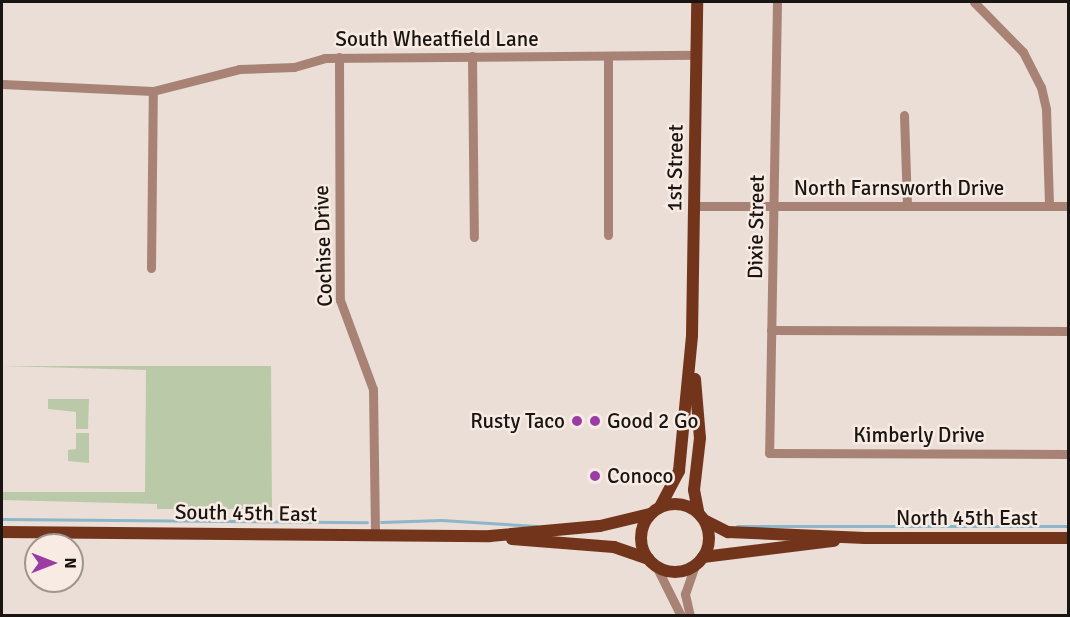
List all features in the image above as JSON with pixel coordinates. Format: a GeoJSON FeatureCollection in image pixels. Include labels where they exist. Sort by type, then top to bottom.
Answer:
{"type":"FeatureCollection","features":[{"type":"Feature","properties":{"kind":"main road","name":"1st Street"},"geometry":{"type":"LineString","coordinates":[[692,336],[697,2]]}},
{"type":"Feature","properties":{"kind":"main road"},"geometry":{"type":"LineString","coordinates":[[692,336],[700,438],[694,490],[709,536],[699,562],[674,572],[652,563],[641,534],[680,471],[692,336]]}},
{"type":"Feature","properties":{"kind":"main road"},"geometry":{"type":"LineString","coordinates":[[655,510],[682,504],[702,516]]}},
{"type":"Feature","properties":{"kind":"main road","name":"South 45th East"},"geometry":{"type":"LineString","coordinates":[[490,536],[600,526],[655,510]]}},
{"type":"Feature","properties":{"kind":"main road","name":"North 45th East"},"geometry":{"type":"LineString","coordinates":[[702,516],[728,532],[865,538],[1068,538]]}},
{"type":"Feature","properties":{"kind":"main road","name":"South 45th East"},"geometry":{"type":"LineString","coordinates":[[2,532],[490,536],[614,547],[652,563]]}},
{"type":"Feature","properties":{"kind":"main road","name":"North 45th East"},"geometry":{"type":"LineString","coordinates":[[699,562],[865,538]]}},
{"type":"Feature","properties":{"kind":"street","name":"Dixie Street"},"geometry":{"type":"LineString","coordinates":[[769,453],[777,2]]}},
{"type":"Feature","properties":{"kind":"street"},"geometry":{"type":"LineString","coordinates":[[974,2],[1023,51],[1041,87],[1046,108],[1049,206]]}},
{"type":"Feature","properties":{"kind":"street","name":"South Wheatfield Lane"},"geometry":{"type":"LineString","coordinates":[[2,84],[153,91],[239,69],[294,67],[339,57],[697,55]]}},
{"type":"Feature","properties":{"kind":"street"},"geometry":{"type":"LineString","coordinates":[[472,56],[474,237]]}},
{"type":"Feature","properties":{"kind":"street"},"geometry":{"type":"LineString","coordinates":[[608,56],[608,235]]}},
{"type":"Feature","properties":{"kind":"street","name":"Cochise Drive"},"geometry":{"type":"LineString","coordinates":[[339,57],[340,300],[373,389],[375,535]]}},
{"type":"Feature","properties":{"kind":"street"},"geometry":{"type":"LineString","coordinates":[[151,268],[153,91]]}},
{"type":"Feature","properties":{"kind":"street"},"geometry":{"type":"LineString","coordinates":[[904,115],[906,206]]}},
{"type":"Feature","properties":{"kind":"street","name":"North Farnsworth Drive"},"geometry":{"type":"LineString","coordinates":[[694,206],[1068,206]]}},
{"type":"Feature","properties":{"kind":"street"},"geometry":{"type":"LineString","coordinates":[[771,330],[1068,331]]}},
{"type":"Feature","properties":{"kind":"street","name":"Kimberly Drive"},"geometry":{"type":"LineString","coordinates":[[769,453],[1068,454]]}},
{"type":"Feature","properties":{"kind":"street"},"geometry":{"type":"LineString","coordinates":[[690,615],[685,594],[699,562]]}},
{"type":"Feature","properties":{"kind":"street"},"geometry":{"type":"LineString","coordinates":[[652,563],[681,615]]}},
{"type":"Feature","properties":{"kind":"green space"},"geometry":{"type":"Polygon","coordinates":[[[2,366],[271,366],[272,509],[157,509],[157,504],[2,500],[2,492],[145,492],[146,370],[2,366]]]}},
{"type":"Feature","properties":{"kind":"green space"},"geometry":{"type":"Polygon","coordinates":[[[48,399],[89,399],[88,429],[76,429],[76,412],[48,409],[48,399]]]}},
{"type":"Feature","properties":{"kind":"green space"},"geometry":{"type":"Polygon","coordinates":[[[76,433],[89,433],[89,463],[68,461],[68,450],[76,449],[76,433]]]}},
{"type":"Feature","properties":{"kind":"waterway"},"geometry":{"type":"LineString","coordinates":[[2,519],[367,522]]}},
{"type":"Feature","properties":{"kind":"waterway"},"geometry":{"type":"LineString","coordinates":[[381,522],[441,520],[537,526]]}},
{"type":"Feature","properties":{"kind":"waterway"},"geometry":{"type":"LineString","coordinates":[[737,526],[1068,526]]}},
{"type":"Feature","properties":{"kind":"place","name":"Rusty Taco"},"geometry":{"type":"Point","coordinates":[577,421]}},
{"type":"Feature","properties":{"kind":"place","name":"Good 2 Go"},"geometry":{"type":"Point","coordinates":[595,421]}},
{"type":"Feature","properties":{"kind":"place","name":"Conoco"},"geometry":{"type":"Point","coordinates":[595,476]}}]}
